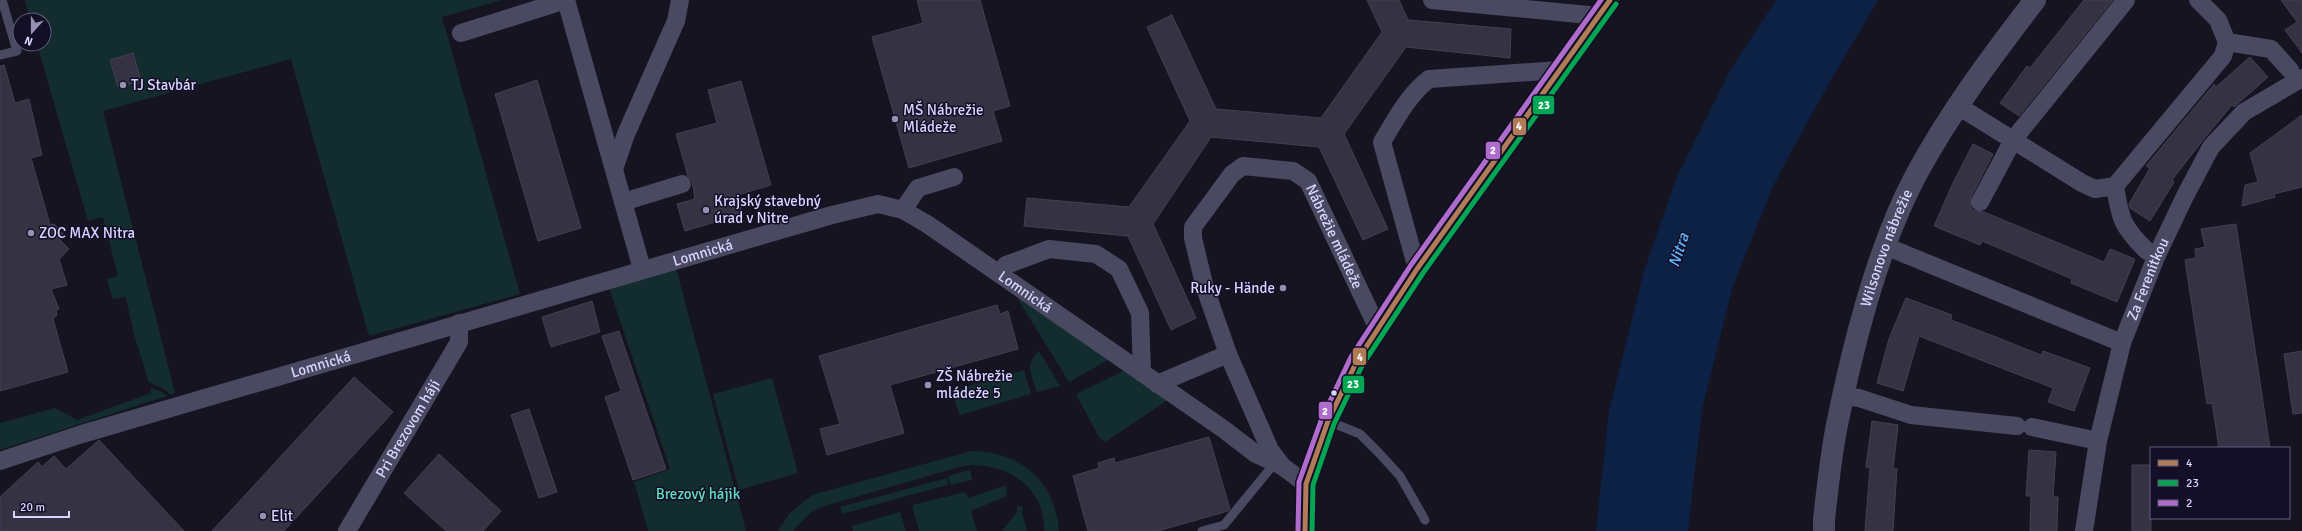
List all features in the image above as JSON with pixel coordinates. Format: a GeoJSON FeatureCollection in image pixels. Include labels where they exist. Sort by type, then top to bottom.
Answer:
{"type":"FeatureCollection","features":[{"type":"Feature","properties":{"kind":"street"},"geometry":{"type":"LineString","coordinates":[[462,33],[566,0],[642,270]]}},
{"type":"Feature","properties":{"kind":"street"},"geometry":{"type":"LineString","coordinates":[[614,168],[626,134],[676,20],[680,0]]}},
{"type":"Feature","properties":{"kind":"street"},"geometry":{"type":"LineString","coordinates":[[1432,0],[1599,16]]}},
{"type":"Feature","properties":{"kind":"street"},"geometry":{"type":"LineString","coordinates":[[1305,531],[1306,484],[1328,421],[1357,361],[1418,269],[1610,0]]}},
{"type":"Feature","properties":{"kind":"street","name":"Wilsonovo nábrežie"},"geometry":{"type":"LineString","coordinates":[[1824,531],[1836,428],[1871,287],[1885,246],[1915,176],[1980,71],[2035,0]]}},
{"type":"Feature","properties":{"kind":"street"},"geometry":{"type":"LineString","coordinates":[[1980,202],[2014,140],[2126,0]]}},
{"type":"Feature","properties":{"kind":"street"},"geometry":{"type":"LineString","coordinates":[[1958,106],[2095,189],[2115,186],[2223,56],[2227,42],[2218,20],[2198,0]]}},
{"type":"Feature","properties":{"kind":"street"},"geometry":{"type":"LineString","coordinates":[[2227,42],[2271,49],[2296,74]]}},
{"type":"Feature","properties":{"kind":"street"},"geometry":{"type":"LineString","coordinates":[[1418,269],[1382,142],[1394,123],[1421,86],[1430,79],[1559,70]]}},
{"type":"Feature","properties":{"kind":"street","name":"Za Ferenitkou"},"geometry":{"type":"LineString","coordinates":[[2084,531],[2098,441],[2122,343],[2156,257],[2211,147],[2244,112],[2296,74]]}},
{"type":"Feature","properties":{"kind":"street","name":"Nábrežie mládeže"},"geometry":{"type":"LineString","coordinates":[[1278,465],[1228,354],[1205,288],[1193,238],[1193,227],[1232,174],[1243,166],[1293,171],[1308,181],[1378,329]]}},
{"type":"Feature","properties":{"kind":"street"},"geometry":{"type":"LineString","coordinates":[[903,210],[918,188],[954,177]]}},
{"type":"Feature","properties":{"kind":"street"},"geometry":{"type":"LineString","coordinates":[[623,202],[682,184]]}},
{"type":"Feature","properties":{"kind":"street"},"geometry":{"type":"LineString","coordinates":[[2115,186],[2121,219],[2134,239],[2147,251]]}},
{"type":"Feature","properties":{"kind":"street","name":"Lomnická"},"geometry":{"type":"LineString","coordinates":[[0,461],[82,434],[459,323],[832,215],[878,204],[903,210],[999,273],[1157,384],[1306,484]]}},
{"type":"Feature","properties":{"kind":"street"},"geometry":{"type":"LineString","coordinates":[[1885,246],[2122,343]]}},
{"type":"Feature","properties":{"kind":"street"},"geometry":{"type":"LineString","coordinates":[[999,273],[1006,265],[1049,249],[1096,254],[1119,268],[1140,313],[1142,373]]}},
{"type":"Feature","properties":{"kind":"street","name":"Pri Brezovom háji"},"geometry":{"type":"LineString","coordinates":[[347,531],[459,342],[459,323]]}},
{"type":"Feature","properties":{"kind":"street"},"geometry":{"type":"LineString","coordinates":[[1157,384],[1228,354]]}},
{"type":"Feature","properties":{"kind":"street"},"geometry":{"type":"LineString","coordinates":[[1843,396],[1859,398],[1911,415],[2024,426],[2098,441]]}},
{"type":"Feature","properties":{"kind":"lane"},"geometry":{"type":"LineString","coordinates":[[0,55],[17,51],[2,0]]}},
{"type":"Feature","properties":{"kind":"lane"},"geometry":{"type":"LineString","coordinates":[[1328,421],[1360,434],[1378,452],[1400,476],[1425,520]]}},
{"type":"Feature","properties":{"kind":"lane"},"geometry":{"type":"LineString","coordinates":[[1202,531],[1224,525],[1278,465]]}},
{"type":"Feature","properties":{"kind":"green space"},"geometry":{"type":"Polygon","coordinates":[[[25,0],[502,0],[442,17],[520,294],[369,336],[291,59],[103,111],[175,393],[170,395],[166,390],[149,382],[134,335],[126,297],[113,299],[107,279],[118,276],[103,217],[88,221],[39,52],[52,52],[52,12],[28,12],[25,0]]]}},
{"type":"Feature","properties":{"kind":"green space","name":"Brezový hájik"},"geometry":{"type":"Polygon","coordinates":[[[676,268],[746,531],[648,531],[634,482],[670,469],[609,288],[676,268]]]}},
{"type":"Feature","properties":{"kind":"green space"},"geometry":{"type":"Polygon","coordinates":[[[1021,295],[1108,360],[1069,382],[1018,300],[1021,295]]]}},
{"type":"Feature","properties":{"kind":"green space"},"geometry":{"type":"Polygon","coordinates":[[[1039,351],[1060,386],[1037,392],[1031,375],[1030,366],[1034,356],[1039,351]]]}},
{"type":"Feature","properties":{"kind":"green space"},"geometry":{"type":"Polygon","coordinates":[[[1024,370],[1031,394],[960,415],[951,391],[1024,370]]]}},
{"type":"Feature","properties":{"kind":"green space"},"geometry":{"type":"Polygon","coordinates":[[[1125,370],[1169,399],[1105,442],[1099,437],[1076,394],[1125,370]]]}},
{"type":"Feature","properties":{"kind":"green space"},"geometry":{"type":"Polygon","coordinates":[[[772,378],[798,473],[739,490],[713,394],[772,378]]]}},
{"type":"Feature","properties":{"kind":"green space"},"geometry":{"type":"Polygon","coordinates":[[[151,388],[162,392],[167,396],[0,450],[0,423],[55,408],[77,420],[151,393],[151,388]]]}},
{"type":"Feature","properties":{"kind":"green space"},"geometry":{"type":"Polygon","coordinates":[[[971,451],[1005,457],[1020,463],[1032,472],[1043,484],[1051,497],[1056,513],[1059,531],[1044,531],[1043,515],[1038,501],[1030,489],[1020,480],[993,468],[963,466],[821,507],[810,513],[793,531],[778,531],[789,514],[812,495],[971,451]]]}},
{"type":"Feature","properties":{"kind":"green space"},"geometry":{"type":"Polygon","coordinates":[[[970,470],[972,480],[950,485],[948,476],[970,470]]]}},
{"type":"Feature","properties":{"kind":"green space"},"geometry":{"type":"Polygon","coordinates":[[[947,478],[947,485],[842,514],[840,507],[947,478]]]}},
{"type":"Feature","properties":{"kind":"green space"},"geometry":{"type":"Polygon","coordinates":[[[1006,485],[1007,496],[971,511],[977,531],[919,531],[912,505],[965,492],[969,498],[1006,485]]]}},
{"type":"Feature","properties":{"kind":"green space"},"geometry":{"type":"Polygon","coordinates":[[[1017,506],[1021,506],[1023,508],[1022,513],[1027,531],[1002,531],[1017,512],[1017,506]]]}},
{"type":"Feature","properties":{"kind":"green space"},"geometry":{"type":"Polygon","coordinates":[[[900,512],[906,531],[853,531],[852,526],[900,512]]]}},
{"type":"Feature","properties":{"kind":"water","name":"Nitra"},"geometry":{"type":"Polygon","coordinates":[[[1776,0],[1878,0],[1819,101],[1774,184],[1733,286],[1702,410],[1688,531],[1596,531],[1609,411],[1644,271],[1676,179],[1731,69],[1776,0]]]}},
{"type":"Feature","properties":{"kind":"building"},"geometry":{"type":"Polygon","coordinates":[[[917,0],[980,0],[1010,106],[993,111],[1002,141],[909,168],[872,37],[923,23],[917,0]]]}},
{"type":"Feature","properties":{"kind":"building"},"geometry":{"type":"Polygon","coordinates":[[[1367,0],[1399,0],[1408,20],[1511,29],[1510,58],[1406,47],[1344,134],[1388,229],[1363,240],[1319,147],[1211,137],[1153,224],[1196,318],[1171,330],[1128,236],[1024,226],[1027,198],[1129,207],[1190,121],[1147,27],[1172,15],[1216,109],[1321,118],[1382,32],[1367,0]]]}},
{"type":"Feature","properties":{"kind":"building"},"geometry":{"type":"Polygon","coordinates":[[[2084,0],[2113,0],[2019,116],[2000,103],[2027,66],[2030,68],[2084,0]]]}},
{"type":"Feature","properties":{"kind":"building"},"geometry":{"type":"Polygon","coordinates":[[[2281,0],[2302,0],[2302,53],[2285,30],[2297,22],[2281,0]]]}},
{"type":"Feature","properties":{"kind":"building"},"geometry":{"type":"Polygon","coordinates":[[[133,53],[141,81],[118,87],[110,60],[133,53]]]}},
{"type":"Feature","properties":{"kind":"building"},"geometry":{"type":"Polygon","coordinates":[[[2250,57],[2268,77],[2234,107],[2232,105],[2203,140],[2172,180],[2174,182],[2150,221],[2130,208],[2129,204],[2150,168],[2146,166],[2214,84],[2216,87],[2250,57]]]}},
{"type":"Feature","properties":{"kind":"building","name":"ZOC MAX Nitra"},"geometry":{"type":"Polygon","coordinates":[[[4,65],[15,103],[29,99],[42,155],[31,158],[50,225],[54,224],[65,236],[60,240],[69,249],[59,259],[67,285],[51,289],[59,309],[56,310],[57,315],[53,319],[68,372],[0,391],[0,66],[4,65]]]}},
{"type":"Feature","properties":{"kind":"building"},"geometry":{"type":"Polygon","coordinates":[[[537,80],[581,228],[538,241],[495,94],[537,80]]]}},
{"type":"Feature","properties":{"kind":"building"},"geometry":{"type":"Polygon","coordinates":[[[741,81],[771,185],[737,195],[742,214],[685,231],[677,204],[695,199],[692,181],[688,176],[676,134],[717,123],[708,90],[741,81]]]}},
{"type":"Feature","properties":{"kind":"building"},"geometry":{"type":"Polygon","coordinates":[[[2302,115],[2302,187],[2274,194],[2275,197],[2242,206],[2245,185],[2258,182],[2250,153],[2302,115]]]}},
{"type":"Feature","properties":{"kind":"building"},"geometry":{"type":"Polygon","coordinates":[[[1973,144],[1993,154],[1971,197],[1971,208],[1975,211],[1984,212],[2104,262],[2110,249],[2135,259],[2117,302],[2071,283],[2072,279],[1982,241],[1980,245],[1934,226],[1952,185],[1973,144]]]}},
{"type":"Feature","properties":{"kind":"building"},"geometry":{"type":"Polygon","coordinates":[[[2236,224],[2270,447],[2219,447],[2212,403],[2207,404],[2185,260],[2196,258],[2195,249],[2205,247],[2201,229],[2236,224]]]}},
{"type":"Feature","properties":{"kind":"building"},"geometry":{"type":"Polygon","coordinates":[[[1906,298],[1952,315],[1951,320],[2041,355],[2043,351],[2090,368],[2074,411],[2048,402],[2053,388],[1919,336],[1903,391],[1877,383],[1889,339],[1906,298]]]}},
{"type":"Feature","properties":{"kind":"building"},"geometry":{"type":"Polygon","coordinates":[[[592,301],[600,332],[551,347],[542,317],[592,301]]]}},
{"type":"Feature","properties":{"kind":"building"},"geometry":{"type":"Polygon","coordinates":[[[997,305],[1000,314],[1008,311],[1018,349],[890,385],[904,433],[827,455],[820,429],[840,424],[819,356],[997,305]]]}},
{"type":"Feature","properties":{"kind":"building"},"geometry":{"type":"Polygon","coordinates":[[[619,331],[666,469],[633,480],[605,397],[621,391],[602,336],[619,331]]]}},
{"type":"Feature","properties":{"kind":"building"},"geometry":{"type":"Polygon","coordinates":[[[2302,351],[2302,413],[2293,414],[2284,354],[2302,351]]]}},
{"type":"Feature","properties":{"kind":"building"},"geometry":{"type":"Polygon","coordinates":[[[354,377],[393,412],[284,531],[212,531],[354,377]]]}},
{"type":"Feature","properties":{"kind":"building"},"geometry":{"type":"Polygon","coordinates":[[[529,409],[557,492],[539,498],[511,415],[529,409]]]}},
{"type":"Feature","properties":{"kind":"building"},"geometry":{"type":"Polygon","coordinates":[[[1872,421],[1898,425],[1893,469],[1897,469],[1893,531],[1865,531],[1870,468],[1866,467],[1872,421]]]}},
{"type":"Feature","properties":{"kind":"building"},"geometry":{"type":"Polygon","coordinates":[[[1209,437],[1230,509],[1228,511],[1158,531],[1088,531],[1073,476],[1099,468],[1098,463],[1114,458],[1115,463],[1209,437]]]}},
{"type":"Feature","properties":{"kind":"building"},"geometry":{"type":"Polygon","coordinates":[[[99,440],[184,531],[0,531],[0,497],[38,462],[42,467],[54,456],[66,469],[99,440]]]}},
{"type":"Feature","properties":{"kind":"building"},"geometry":{"type":"Polygon","coordinates":[[[2029,450],[2056,452],[2053,497],[2058,497],[2057,531],[2030,531],[2031,496],[2026,496],[2029,450]]]}},
{"type":"Feature","properties":{"kind":"building"},"geometry":{"type":"Polygon","coordinates":[[[439,454],[501,511],[483,531],[446,531],[404,493],[439,454]]]}},
{"type":"Feature","properties":{"kind":"building"},"geometry":{"type":"Polygon","coordinates":[[[2132,465],[2150,465],[2151,531],[2132,531],[2132,465]]]}},
{"type":"Feature","properties":{"kind":"transit line","name":"2"},"geometry":{"type":"LineString","coordinates":[[1298,531],[1299,482],[1322,418],[1351,357],[1411,265],[1601,0]]}},
{"type":"Feature","properties":{"kind":"transit line","name":"4"},"geometry":{"type":"LineString","coordinates":[[1305,531],[1306,484],[1328,421],[1357,361],[1417,269],[1610,0]]}},
{"type":"Feature","properties":{"kind":"transit line","name":"23"},"geometry":{"type":"LineString","coordinates":[[1312,531],[1313,485],[1334,424],[1363,364],[1423,273],[1616,4]]}},
{"type":"Feature","properties":{"kind":"place","name":"TJ Stavbár"},"geometry":{"type":"Point","coordinates":[123,85]}},
{"type":"Feature","properties":{"kind":"place","name":"MŠ Nábrežie Mládeže"},"geometry":{"type":"Point","coordinates":[895,119]}},
{"type":"Feature","properties":{"kind":"place","name":"Krajský stavebný úrad v Nitre"},"geometry":{"type":"Point","coordinates":[706,210]}},
{"type":"Feature","properties":{"kind":"place","name":"ZOC MAX Nitra"},"geometry":{"type":"Point","coordinates":[31,233]}},
{"type":"Feature","properties":{"kind":"place","name":"Ruky - Hände"},"geometry":{"type":"Point","coordinates":[1283,288]}},
{"type":"Feature","properties":{"kind":"place","name":"ZŠ Nábrežie mládeže 5"},"geometry":{"type":"Point","coordinates":[928,385]}},
{"type":"Feature","properties":{"kind":"place","name":"Elit"},"geometry":{"type":"Point","coordinates":[263,516]}}]}
